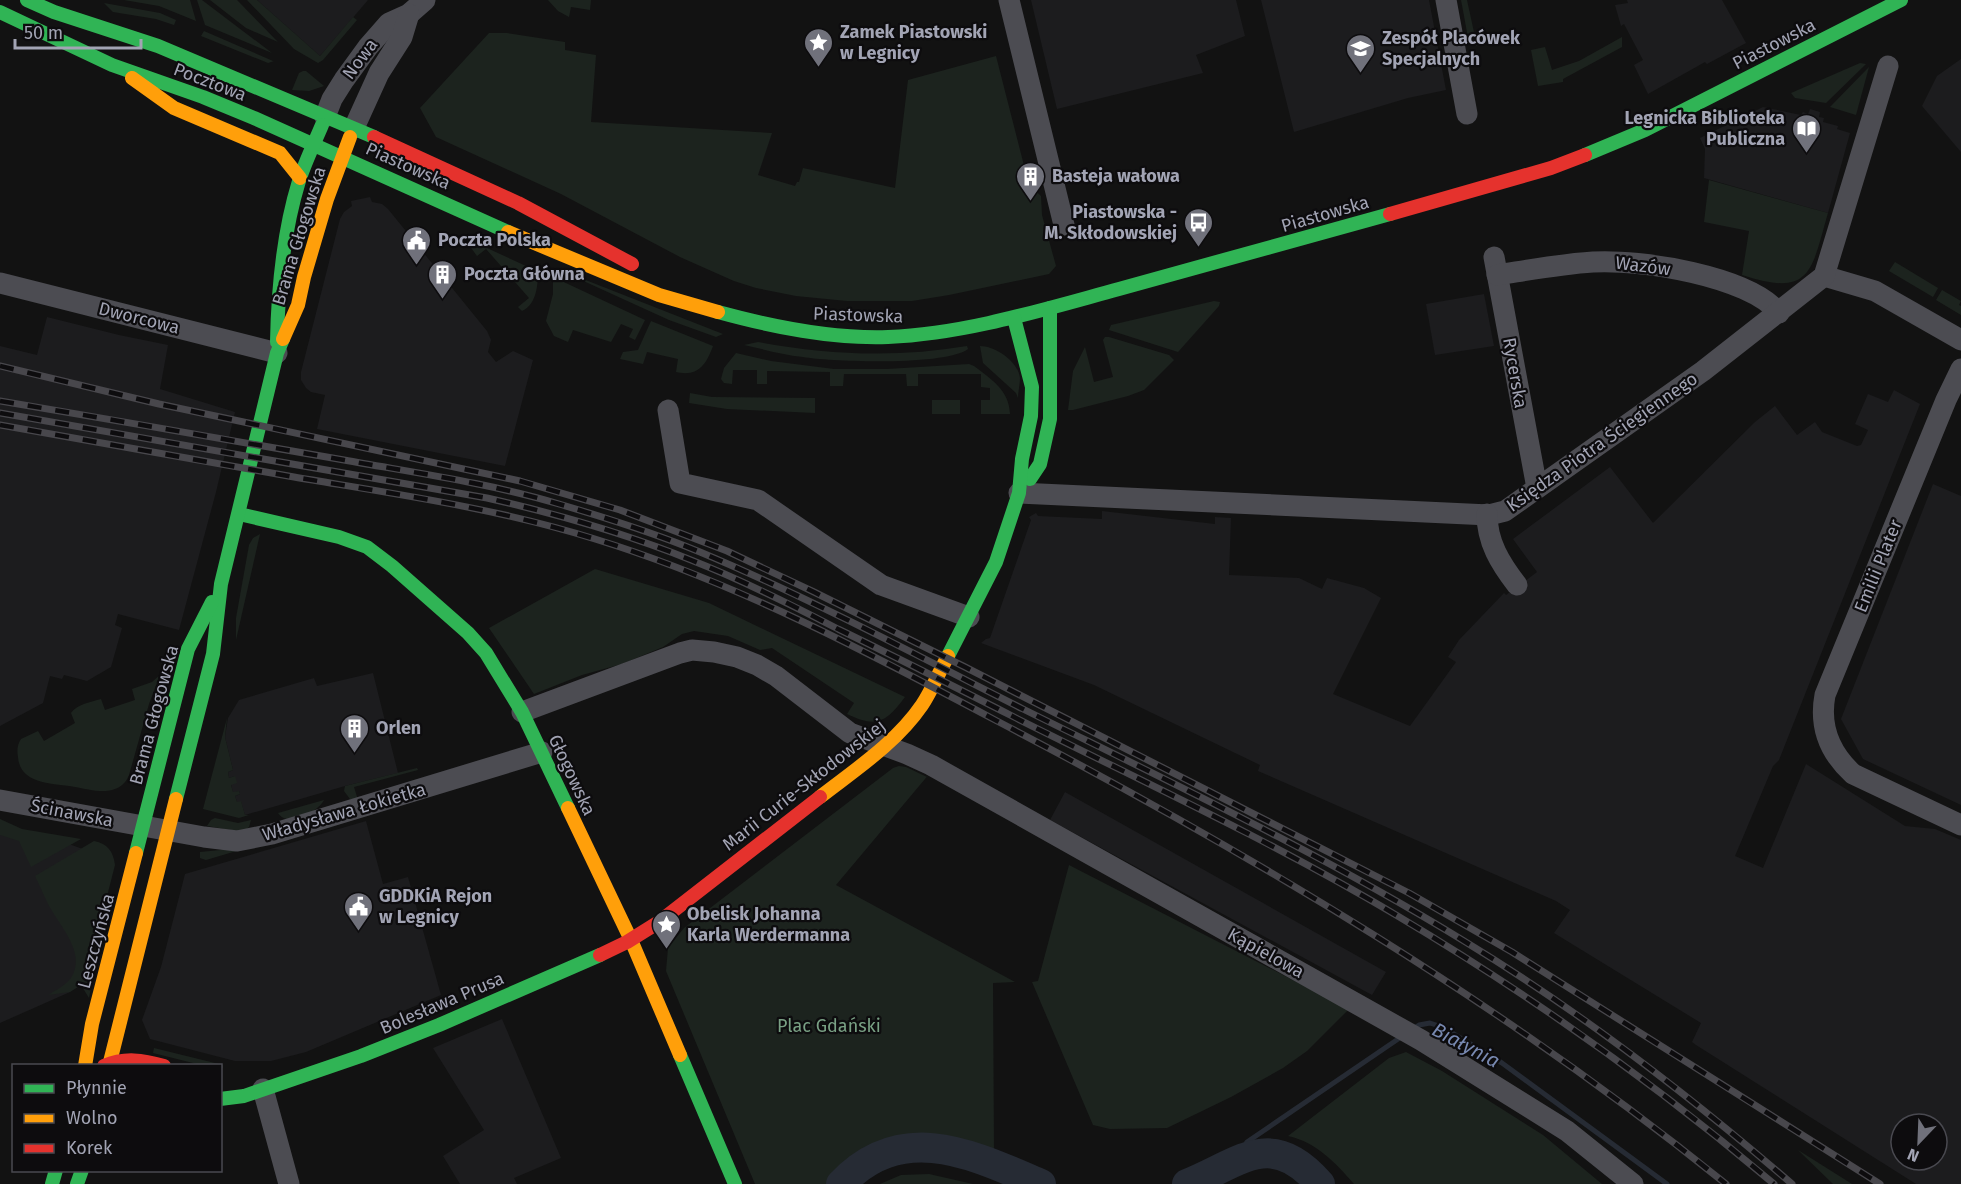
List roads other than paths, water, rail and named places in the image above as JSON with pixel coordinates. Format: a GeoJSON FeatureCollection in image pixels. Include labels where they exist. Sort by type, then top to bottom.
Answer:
{"type":"FeatureCollection","features":[{"type":"Feature","properties":{"kind":"main road","name":"Pocztowa"},"geometry":{"type":"LineString","coordinates":[[27,0],[54,12],[158,46],[354,128]]}},
{"type":"Feature","properties":{"kind":"main road","name":"Piastowska"},"geometry":{"type":"LineString","coordinates":[[342,156],[592,268],[659,295],[726,315],[806,332],[888,337],[929,333],[1014,318],[1551,168],[1593,153],[1645,130],[1901,0]]}},
{"type":"Feature","properties":{"kind":"main road","name":"Pocztowa"},"geometry":{"type":"LineString","coordinates":[[0,12],[118,68],[203,97],[342,156]]}},
{"type":"Feature","properties":{"kind":"main road"},"geometry":{"type":"LineString","coordinates":[[118,68],[174,108],[280,153],[300,178]]}},
{"type":"Feature","properties":{"kind":"main road","name":"Brama Głogowska"},"geometry":{"type":"LineString","coordinates":[[277,353],[277,301],[283,256],[300,178],[325,117]]}},
{"type":"Feature","properties":{"kind":"main road","name":"Brama Głogowska"},"geometry":{"type":"LineString","coordinates":[[170,830],[213,654],[221,584],[277,353],[298,305],[317,231],[342,156],[354,128]]}},
{"type":"Feature","properties":{"kind":"main road","name":"Piastowska"},"geometry":{"type":"LineString","coordinates":[[354,128],[518,203],[644,271]]}},
{"type":"Feature","properties":{"kind":"main road","name":"Piastowska"},"geometry":{"type":"LineString","coordinates":[[664,282],[726,315]]}},
{"type":"Feature","properties":{"kind":"main road","name":"Marii Curie-Skłodowskiej"},"geometry":{"type":"LineString","coordinates":[[1019,493],[1041,464],[1048,432],[1052,367],[1050,308]]}},
{"type":"Feature","properties":{"kind":"main road","name":"Marii Curie-Skłodowskiej"},"geometry":{"type":"LineString","coordinates":[[631,940],[663,918],[885,746],[920,708],[996,562],[1019,493],[1022,459],[1031,416],[1032,387],[1014,318]]}},
{"type":"Feature","properties":{"kind":"main road","name":"Głogowska"},"geometry":{"type":"LineString","coordinates":[[239,514],[351,540],[373,551],[478,644],[497,669],[542,752],[631,940],[735,1184]]}},
{"type":"Feature","properties":{"kind":"main road","name":"Brama Głogowska"},"geometry":{"type":"LineString","coordinates":[[144,826],[188,649],[221,584]]}},
{"type":"Feature","properties":{"kind":"main road","name":"Leszczyńska"},"geometry":{"type":"LineString","coordinates":[[85,1064],[92,1024],[144,826]]}},
{"type":"Feature","properties":{"kind":"main road"},"geometry":{"type":"LineString","coordinates":[[109,1064],[170,830]]}},
{"type":"Feature","properties":{"kind":"main road","name":"Bolesława Prusa"},"geometry":{"type":"LineString","coordinates":[[222,1099],[242,1099],[263,1089],[337,1066],[594,958],[631,940]]}},
{"type":"Feature","properties":{"kind":"main road"},"geometry":{"type":"LineString","coordinates":[[92,1024],[97,1043],[108,1064]]}},
{"type":"Feature","properties":{"kind":"main road"},"geometry":{"type":"LineString","coordinates":[[120,1025],[127,1045],[143,1060]]}},
{"type":"Feature","properties":{"kind":"main road"},"geometry":{"type":"LineString","coordinates":[[113,1064],[131,1059],[160,1064]]}},
{"type":"Feature","properties":{"kind":"main road"},"geometry":{"type":"LineString","coordinates":[[242,1084],[263,1089]]}},
{"type":"Feature","properties":{"kind":"street"},"geometry":{"type":"LineString","coordinates":[[1009,0],[1064,225]]}},
{"type":"Feature","properties":{"kind":"street"},"geometry":{"type":"LineString","coordinates":[[1446,0],[1466,109]]}},
{"type":"Feature","properties":{"kind":"street","name":"Nowa"},"geometry":{"type":"LineString","coordinates":[[325,117],[344,80],[368,47],[389,23],[417,7]]}},
{"type":"Feature","properties":{"kind":"street","name":"Nowa"},"geometry":{"type":"LineString","coordinates":[[354,128],[379,73],[402,37],[417,7]]}},
{"type":"Feature","properties":{"kind":"street"},"geometry":{"type":"LineString","coordinates":[[1888,66],[1824,276],[1875,291],[1961,340]]}},
{"type":"Feature","properties":{"kind":"street","name":"Wazów"},"geometry":{"type":"LineString","coordinates":[[1496,266],[1594,262],[1632,264],[1689,272],[1761,296],[1779,313]]}},
{"type":"Feature","properties":{"kind":"street","name":"Rycerska"},"geometry":{"type":"LineString","coordinates":[[1496,266],[1537,488]]}},
{"type":"Feature","properties":{"kind":"street","name":"Księdza Piotra Ściegiennego"},"geometry":{"type":"LineString","coordinates":[[1019,493],[1500,513],[1703,371],[1824,276]]}},
{"type":"Feature","properties":{"kind":"street","name":"Dworcowa"},"geometry":{"type":"LineString","coordinates":[[0,283],[277,353]]}},
{"type":"Feature","properties":{"kind":"street","name":"Emilii Plater"},"geometry":{"type":"LineString","coordinates":[[1961,369],[1946,400],[1825,695],[1823,713],[1828,740],[1843,765],[1861,779],[1961,825]]}},
{"type":"Feature","properties":{"kind":"street"},"geometry":{"type":"LineString","coordinates":[[668,410],[680,483],[758,500],[881,585],[969,617]]}},
{"type":"Feature","properties":{"kind":"street"},"geometry":{"type":"LineString","coordinates":[[1487,514],[1487,530],[1491,544],[1516,585]]}},
{"type":"Feature","properties":{"kind":"street"},"geometry":{"type":"LineString","coordinates":[[522,712],[675,654],[698,650],[731,656],[756,664],[776,676],[845,730],[885,746]]}},
{"type":"Feature","properties":{"kind":"street","name":"Kąpielowa"},"geometry":{"type":"LineString","coordinates":[[885,746],[931,765],[1421,1040],[1567,1131],[1633,1184]]}},
{"type":"Feature","properties":{"kind":"street","name":"Władysława Łokietka"},"geometry":{"type":"LineString","coordinates":[[144,826],[228,840],[252,839],[542,752]]}},
{"type":"Feature","properties":{"kind":"street","name":"Ścinawska"},"geometry":{"type":"LineString","coordinates":[[0,800],[144,826]]}},
{"type":"Feature","properties":{"kind":"street"},"geometry":{"type":"LineString","coordinates":[[263,1089],[289,1184]]}},
{"type":"Feature","properties":{"kind":"waterway","name":"Białynia"},"geometry":{"type":"LineString","coordinates":[[1411,1030],[1419,1025],[1430,1023],[1442,1027],[1502,1063],[1667,1184]]}},
{"type":"Feature","properties":{"kind":"waterway","name":"Białynia"},"geometry":{"type":"LineString","coordinates":[[1237,1160],[1247,1142],[1404,1035]]}},
{"type":"Feature","properties":{"kind":"waterway"},"geometry":{"type":"LineString","coordinates":[[841,1184],[865,1164],[889,1152],[914,1148],[939,1149],[964,1154],[1041,1184]]}},
{"type":"Feature","properties":{"kind":"waterway"},"geometry":{"type":"LineString","coordinates":[[1187,1184],[1239,1160],[1270,1153],[1286,1157],[1302,1167],[1320,1184]]}},
{"type":"Feature","properties":{"kind":"railway"},"geometry":{"type":"LineString","coordinates":[[0,366],[159,404],[520,481],[620,510],[727,551],[965,667],[1409,893],[1512,952],[1880,1184]]}},
{"type":"Feature","properties":{"kind":"railway"},"geometry":{"type":"LineString","coordinates":[[0,401],[506,490],[630,526],[683,545],[741,570],[863,628],[1246,820],[1410,909],[1507,968],[1592,1026],[1714,1118],[1792,1184]]}},
{"type":"Feature","properties":{"kind":"railway"},"geometry":{"type":"LineString","coordinates":[[0,413],[487,498],[616,533],[666,550],[729,576],[784,601],[1208,813],[1350,888],[1446,945],[1543,1008],[1684,1111],[1774,1184]]}},
{"type":"Feature","properties":{"kind":"railway"},"geometry":{"type":"LineString","coordinates":[[0,425],[483,510],[558,528],[647,556],[749,597],[850,644],[948,695],[1187,824],[1281,878],[1373,934],[1553,1054],[1726,1184]]}},
{"type":"Feature","properties":{"kind":"place","name":"Zamek Piastowski w Legnicy"},"geometry":{"type":"Point","coordinates":[819,68]}},
{"type":"Feature","properties":{"kind":"place","name":"Zespół Placówek Specjalnych"},"geometry":{"type":"Point","coordinates":[1361,74]}},
{"type":"Feature","properties":{"kind":"place","name":"Legnicka Biblioteka Publiczna"},"geometry":{"type":"Point","coordinates":[1806,154]}},
{"type":"Feature","properties":{"kind":"place","name":"Basteja wałowa"},"geometry":{"type":"Point","coordinates":[1031,202]}},
{"type":"Feature","properties":{"kind":"place","name":"Piastowska - M. Skłodowskiej"},"geometry":{"type":"Point","coordinates":[1198,248]}},
{"type":"Feature","properties":{"kind":"place","name":"Poczta Polska"},"geometry":{"type":"Point","coordinates":[417,266]}},
{"type":"Feature","properties":{"kind":"place","name":"Poczta Główna"},"geometry":{"type":"Point","coordinates":[443,300]}},
{"type":"Feature","properties":{"kind":"place","name":"Orlen"},"geometry":{"type":"Point","coordinates":[355,754]}},
{"type":"Feature","properties":{"kind":"place","name":"GDDKiA Rejon w Legnicy"},"geometry":{"type":"Point","coordinates":[358,932]}},
{"type":"Feature","properties":{"kind":"place","name":"Obelisk Johanna Karla Werdermanna"},"geometry":{"type":"Point","coordinates":[666,950]}},
{"type":"Feature","properties":{"kind":"park label","name":"Plac Gdański"},"geometry":{"type":"Point","coordinates":[829,1026]}}]}
